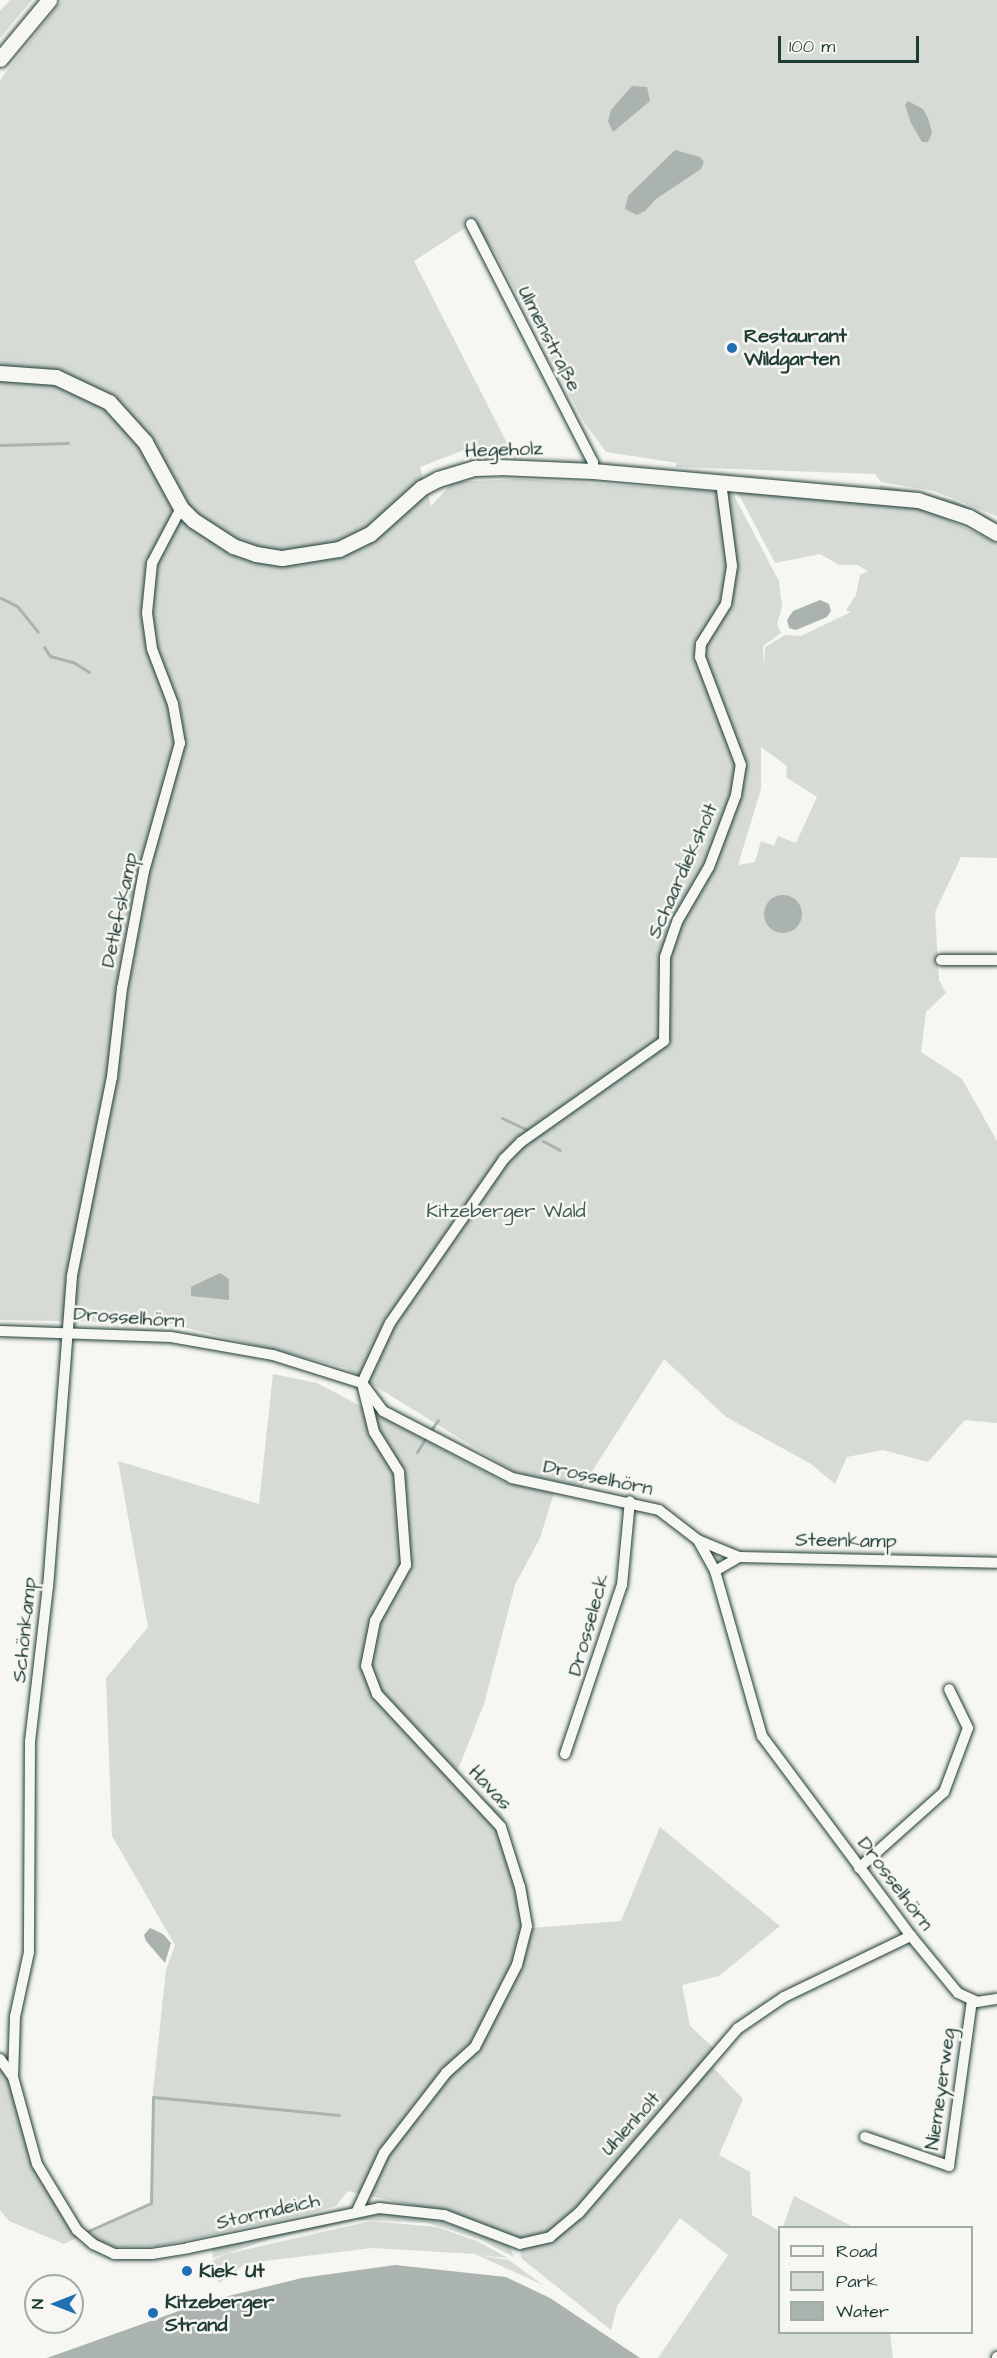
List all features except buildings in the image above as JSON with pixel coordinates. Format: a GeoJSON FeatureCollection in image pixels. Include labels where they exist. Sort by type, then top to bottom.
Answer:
{"type":"FeatureCollection","features":[{"type":"Feature","properties":{"kind":"street"},"geometry":{"type":"LineString","coordinates":[[0,59],[49,0]]}},
{"type":"Feature","properties":{"kind":"street","name":"Ulmenstraße"},"geometry":{"type":"LineString","coordinates":[[471,224],[593,462],[593,471]]}},
{"type":"Feature","properties":{"kind":"street","name":"Hegeholz"},"geometry":{"type":"LineString","coordinates":[[0,373],[56,377],[110,402],[145,442],[181,508],[210,533],[233,546],[282,558],[310,556],[339,549],[370,534],[422,488],[455,472],[499,468],[593,471],[918,500],[969,517],[997,533]]}},
{"type":"Feature","properties":{"kind":"street","name":"Schaardieksholt"},"geometry":{"type":"LineString","coordinates":[[362,1383],[390,1323],[504,1159],[521,1142],[664,1041],[665,957],[678,920],[709,867],[736,795],[741,765],[700,657],[701,644],[726,604],[732,566],[722,483]]}},
{"type":"Feature","properties":{"kind":"street","name":"Detlefskamp"},"geometry":{"type":"LineString","coordinates":[[68,1331],[72,1276],[112,1077],[122,988],[144,871],[180,743],[173,704],[153,649],[147,613],[152,563],[181,508]]}},
{"type":"Feature","properties":{"kind":"street"},"geometry":{"type":"LineString","coordinates":[[941,960],[997,960]]}},
{"type":"Feature","properties":{"kind":"street","name":"Drosselhörn"},"geometry":{"type":"LineString","coordinates":[[0,1331],[68,1331],[171,1336],[273,1355],[362,1383],[383,1411],[512,1478],[630,1500],[659,1510],[698,1539],[715,1571],[762,1736],[911,1936],[958,1992],[974,2002]]}},
{"type":"Feature","properties":{"kind":"street","name":"Schönkamp"},"geometry":{"type":"LineString","coordinates":[[68,1331],[48,1586],[30,1742],[29,1952],[15,2017],[12,2077],[37,2164],[71,2223],[85,2238],[124,2255],[188,2248]]}},
{"type":"Feature","properties":{"kind":"street","name":"Havas"},"geometry":{"type":"LineString","coordinates":[[357,2211],[384,2153],[446,2073],[475,2047],[517,1965],[527,1926],[520,1887],[501,1827],[377,1694],[366,1666],[375,1621],[406,1565],[399,1472],[374,1432],[362,1383]]}},
{"type":"Feature","properties":{"kind":"street","name":"Drosseleck"},"geometry":{"type":"LineString","coordinates":[[565,1754],[622,1585],[630,1500]]}},
{"type":"Feature","properties":{"kind":"street","name":"Steenkamp"},"geometry":{"type":"LineString","coordinates":[[698,1539],[738,1557],[997,1563]]}},
{"type":"Feature","properties":{"kind":"street"},"geometry":{"type":"LineString","coordinates":[[715,1571],[738,1557]]}},
{"type":"Feature","properties":{"kind":"street"},"geometry":{"type":"LineString","coordinates":[[859,1868],[944,1792],[968,1728],[949,1689]]}},
{"type":"Feature","properties":{"kind":"street","name":"Uhlenholt"},"geometry":{"type":"LineString","coordinates":[[357,2211],[379,2208],[424,2211],[520,2244],[550,2238],[579,2213],[737,2030],[784,1997],[911,1936]]}},
{"type":"Feature","properties":{"kind":"street"},"geometry":{"type":"LineString","coordinates":[[974,2002],[997,1999]]}},
{"type":"Feature","properties":{"kind":"street","name":"Niemeyerweg"},"geometry":{"type":"LineString","coordinates":[[865,2138],[949,2166],[974,2002]]}},
{"type":"Feature","properties":{"kind":"street"},"geometry":{"type":"LineString","coordinates":[[0,2060],[12,2077]]}},
{"type":"Feature","properties":{"kind":"street","name":"Stormdeich"},"geometry":{"type":"LineString","coordinates":[[188,2248],[357,2211]]}},
{"type":"Feature","properties":{"kind":"green space"},"geometry":{"type":"Polygon","coordinates":[[[10,0],[32,0],[0,38],[0,11],[10,0]]]}},
{"type":"Feature","properties":{"kind":"green space","name":"Kitzeberger Wald"},"geometry":{"type":"Polygon","coordinates":[[[62,0],[997,0],[997,516],[934,491],[881,482],[875,474],[675,467],[677,463],[606,452],[584,422],[495,252],[471,224],[414,261],[509,447],[472,447],[420,467],[431,506],[453,482],[519,479],[732,492],[779,581],[782,607],[777,624],[781,633],[763,646],[764,668],[765,647],[785,635],[801,636],[851,612],[846,610],[856,595],[860,575],[868,571],[858,565],[839,565],[820,554],[775,563],[737,491],[919,506],[997,543],[997,858],[961,857],[935,912],[939,980],[946,993],[926,1012],[921,1052],[962,1079],[997,1141],[997,1423],[965,1420],[928,1462],[883,1450],[847,1457],[835,1484],[811,1464],[726,1417],[664,1359],[582,1487],[514,1472],[346,1368],[167,1323],[0,1320],[0,80],[62,0]],[[761,747],[761,789],[738,865],[755,862],[761,841],[774,846],[778,836],[796,843],[817,797],[786,777],[787,766],[761,747]]]}},
{"type":"Feature","properties":{"kind":"green space"},"geometry":{"type":"Polygon","coordinates":[[[880,485],[954,500],[997,522],[879,490],[880,485]]]}},
{"type":"Feature","properties":{"kind":"green space"},"geometry":{"type":"Polygon","coordinates":[[[273,1374],[317,1383],[506,1483],[554,1493],[540,1538],[515,1585],[484,1704],[455,1777],[502,1813],[528,1891],[531,1928],[621,1921],[660,1827],[780,1926],[719,1976],[682,1985],[690,2026],[716,2050],[709,2063],[743,2099],[719,2155],[750,2172],[752,2215],[778,2230],[778,2334],[890,2334],[893,2358],[658,2358],[728,2255],[680,2218],[617,2306],[611,2330],[521,2258],[520,2240],[444,2212],[348,2191],[336,2206],[316,2212],[159,2246],[106,2247],[86,2232],[151,2203],[153,2092],[166,1970],[175,1945],[112,1836],[106,1678],[148,1627],[118,1461],[259,1504],[273,1374]]]}},
{"type":"Feature","properties":{"kind":"green space"},"geometry":{"type":"Polygon","coordinates":[[[0,2067],[9,2079],[27,2144],[78,2237],[64,2244],[9,2221],[0,2210],[0,2067]]]}},
{"type":"Feature","properties":{"kind":"green space"},"geometry":{"type":"Polygon","coordinates":[[[794,2196],[851,2226],[783,2226],[794,2196]]]}},
{"type":"Feature","properties":{"kind":"green space"},"geometry":{"type":"Polygon","coordinates":[[[384,2214],[435,2219],[509,2245],[514,2257],[481,2240],[428,2223],[356,2220],[357,2216],[384,2214]]]}},
{"type":"Feature","properties":{"kind":"green space"},"geometry":{"type":"Polygon","coordinates":[[[354,2216],[353,2221],[271,2239],[213,2258],[212,2248],[354,2216]]]}},
{"type":"Feature","properties":{"kind":"green space"},"geometry":{"type":"Polygon","coordinates":[[[371,2221],[437,2227],[477,2241],[508,2258],[372,2248],[247,2263],[219,2283],[213,2260],[226,2254],[371,2221]]]}},
{"type":"Feature","properties":{"kind":"green space"},"geometry":{"type":"Polygon","coordinates":[[[477,2255],[509,2260],[543,2285],[477,2255]]]}},
{"type":"Feature","properties":{"kind":"water"},"geometry":{"type":"Polygon","coordinates":[[[632,86],[647,87],[650,101],[613,132],[608,121],[611,110],[632,86]]]}},
{"type":"Feature","properties":{"kind":"water"},"geometry":{"type":"Polygon","coordinates":[[[908,101],[923,109],[928,118],[932,133],[928,142],[922,142],[911,123],[905,105],[908,101]]]}},
{"type":"Feature","properties":{"kind":"water"},"geometry":{"type":"Polygon","coordinates":[[[675,150],[700,157],[704,162],[701,169],[656,199],[645,211],[637,215],[625,209],[628,196],[675,150]]]}},
{"type":"Feature","properties":{"kind":"water"},"geometry":{"type":"Polygon","coordinates":[[[820,600],[829,604],[831,611],[827,617],[796,630],[789,628],[787,620],[793,611],[820,600]]]}},
{"type":"Feature","properties":{"kind":"water"},"geometry":{"type":"Polygon","coordinates":[[[783,895],[796,901],[802,914],[796,927],[783,933],[770,927],[764,914],[770,901],[783,895]]]}},
{"type":"Feature","properties":{"kind":"water"},"geometry":{"type":"Polygon","coordinates":[[[220,1273],[229,1279],[229,1300],[191,1296],[191,1287],[220,1273]]]}},
{"type":"Feature","properties":{"kind":"water"},"geometry":{"type":"Polygon","coordinates":[[[150,1928],[163,1934],[171,1943],[165,1963],[146,1941],[144,1935],[150,1928]]]}},
{"type":"Feature","properties":{"kind":"water"},"geometry":{"type":"Polygon","coordinates":[[[395,2265],[506,2277],[550,2298],[640,2358],[47,2358],[204,2302],[302,2278],[395,2265]]]}},
{"type":"Feature","properties":{"kind":"waterway"},"geometry":{"type":"LineString","coordinates":[[0,445],[68,443]]}},
{"type":"Feature","properties":{"kind":"waterway"},"geometry":{"type":"LineString","coordinates":[[1,598],[17,606],[38,632]]}},
{"type":"Feature","properties":{"kind":"waterway"},"geometry":{"type":"LineString","coordinates":[[44,647],[50,656],[73,662],[89,672]]}},
{"type":"Feature","properties":{"kind":"waterway"},"geometry":{"type":"LineString","coordinates":[[502,1118],[528,1130]]}},
{"type":"Feature","properties":{"kind":"waterway"},"geometry":{"type":"LineString","coordinates":[[543,1141],[560,1150]]}},
{"type":"Feature","properties":{"kind":"waterway"},"geometry":{"type":"LineString","coordinates":[[431,1430],[438,1420]]}},
{"type":"Feature","properties":{"kind":"waterway"},"geometry":{"type":"LineString","coordinates":[[417,1452],[425,1439]]}},
{"type":"Feature","properties":{"kind":"waterway"},"geometry":{"type":"LineString","coordinates":[[86,2232],[151,2203],[153,2097],[339,2115]]}},
{"type":"Feature","properties":{"kind":"place","name":"Restaurant Wildgarten"},"geometry":{"type":"Point","coordinates":[732,348]}},
{"type":"Feature","properties":{"kind":"place","name":"Kiek Ut"},"geometry":{"type":"Point","coordinates":[187,2271]}},
{"type":"Feature","properties":{"kind":"place","name":"Kitzeberger Strand"},"geometry":{"type":"Point","coordinates":[153,2313]}}]}
